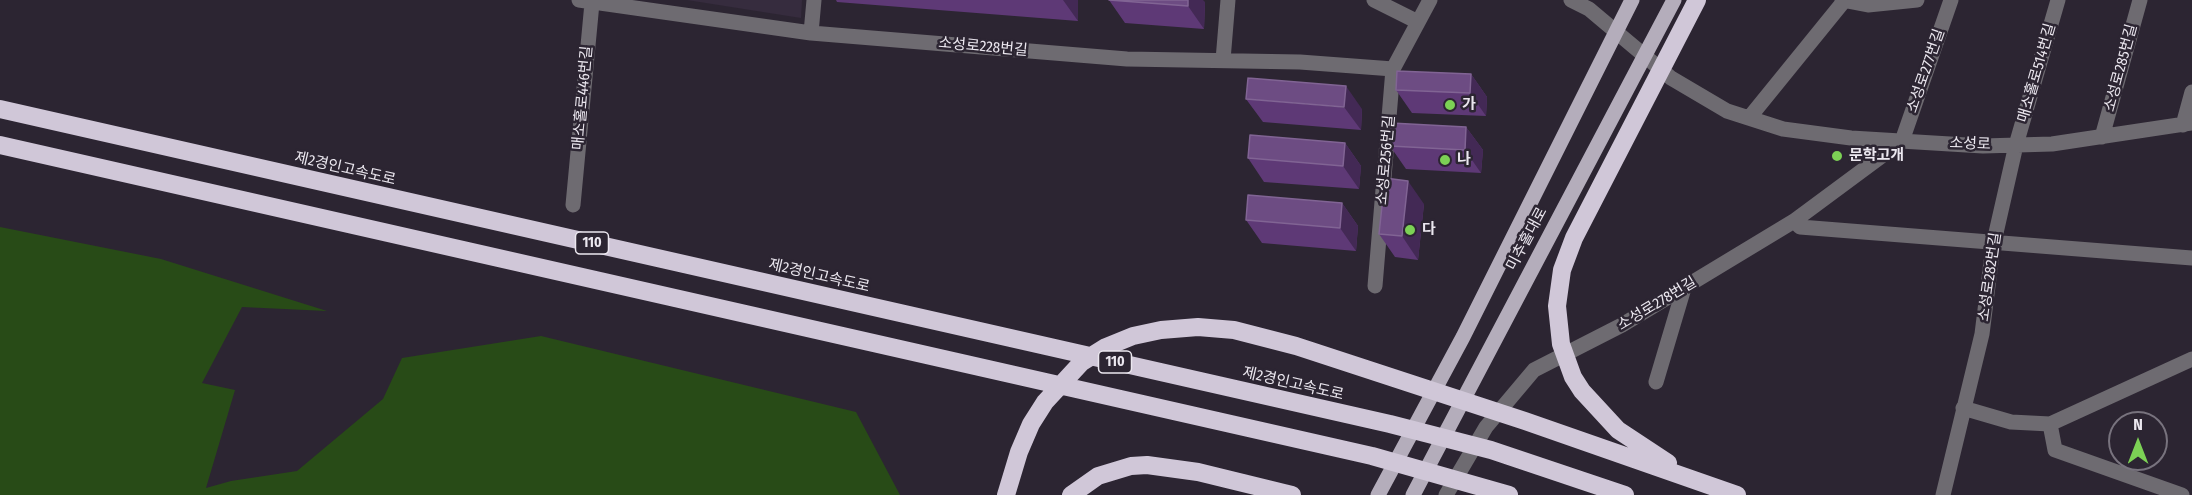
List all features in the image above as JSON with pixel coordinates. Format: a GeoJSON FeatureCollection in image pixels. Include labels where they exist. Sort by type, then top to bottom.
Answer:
{"type":"FeatureCollection","features":[{"type":"Feature","properties":{"kind":"highway"},"geometry":{"type":"LineString","coordinates":[[1695,6],[1574,238],[1564,262],[1558,290],[1558,325],[1567,363],[1582,392],[1599,412],[1639,445],[1718,489]]}},
{"type":"Feature","properties":{"kind":"highway","name":"제2경인고속도로"},"geometry":{"type":"LineString","coordinates":[[0,109],[1390,424],[1491,450],[1625,495]]}},
{"type":"Feature","properties":{"kind":"highway","name":"110"},"geometry":{"type":"LineString","coordinates":[[0,145],[1372,456],[1509,495]]}},
{"type":"Feature","properties":{"kind":"highway"},"geometry":{"type":"LineString","coordinates":[[1006,495],[1019,452],[1039,411],[1072,372],[1106,347],[1145,333],[1198,327],[1234,330],[1274,340],[1525,421],[1737,495]]}},
{"type":"Feature","properties":{"kind":"highway"},"geometry":{"type":"LineString","coordinates":[[1071,495],[1098,476],[1131,466],[1147,465],[1198,472],[1292,495]]}},
{"type":"Feature","properties":{"kind":"main road","name":"미추홀대로"},"geometry":{"type":"LineString","coordinates":[[1378,495],[1462,338],[1632,0]]}},
{"type":"Feature","properties":{"kind":"main road","name":"미추홀대로"},"geometry":{"type":"LineString","coordinates":[[1413,495],[1674,0]]}},
{"type":"Feature","properties":{"kind":"street"},"geometry":{"type":"LineString","coordinates":[[811,33],[814,0]]}},
{"type":"Feature","properties":{"kind":"street"},"geometry":{"type":"LineString","coordinates":[[1228,0],[1224,60],[1300,62],[1393,69]]}},
{"type":"Feature","properties":{"kind":"street"},"geometry":{"type":"LineString","coordinates":[[1374,0],[1418,22]]}},
{"type":"Feature","properties":{"kind":"street","name":"소성로256번길"},"geometry":{"type":"LineString","coordinates":[[1375,286],[1393,69],[1430,0]]}},
{"type":"Feature","properties":{"kind":"street","name":"소성로"},"geometry":{"type":"LineString","coordinates":[[1571,0],[1589,9],[1671,78],[1727,111],[1783,129],[1851,138],[2016,145],[2052,144],[2188,124]]}},
{"type":"Feature","properties":{"kind":"street"},"geometry":{"type":"LineString","coordinates":[[1749,118],[1843,1],[1868,5],[1917,0]]}},
{"type":"Feature","properties":{"kind":"street","name":"소성로277번길"},"geometry":{"type":"LineString","coordinates":[[1902,141],[1951,0]]}},
{"type":"Feature","properties":{"kind":"street","name":"매소홀로514번길"},"geometry":{"type":"LineString","coordinates":[[2016,145],[2058,0]]}},
{"type":"Feature","properties":{"kind":"street","name":"소성로285번길"},"geometry":{"type":"LineString","coordinates":[[2102,137],[2140,0]]}},
{"type":"Feature","properties":{"kind":"street","name":"소성로228번길"},"geometry":{"type":"LineString","coordinates":[[586,2],[811,33],[1126,59],[1224,60]]}},
{"type":"Feature","properties":{"kind":"street","name":"매소홀로446번길"},"geometry":{"type":"LineString","coordinates":[[573,205],[586,2]]}},
{"type":"Feature","properties":{"kind":"street"},"geometry":{"type":"LineString","coordinates":[[2188,124],[2192,92]]}},
{"type":"Feature","properties":{"kind":"street","name":"소성로278번길"},"geometry":{"type":"LineString","coordinates":[[1446,495],[1486,427],[1534,370],[1622,325],[1794,221],[1902,141]]}},
{"type":"Feature","properties":{"kind":"street","name":"소성로282번길"},"geometry":{"type":"LineString","coordinates":[[1943,495],[1982,334],[1995,241],[2016,145]]}},
{"type":"Feature","properties":{"kind":"street"},"geometry":{"type":"LineString","coordinates":[[1794,221],[1800,227],[2192,258]]}},
{"type":"Feature","properties":{"kind":"street"},"geometry":{"type":"LineString","coordinates":[[1656,382],[1684,288]]}},
{"type":"Feature","properties":{"kind":"street"},"geometry":{"type":"LineString","coordinates":[[1964,408],[2011,422],[2050,424],[2192,359]]}},
{"type":"Feature","properties":{"kind":"street"},"geometry":{"type":"LineString","coordinates":[[2050,424],[2055,450],[2182,495]]}},
{"type":"Feature","properties":{"kind":"shaded area"},"geometry":{"type":"Polygon","coordinates":[[[687,0],[802,0],[801,18],[687,0]]]}},
{"type":"Feature","properties":{"kind":"green space"},"geometry":{"type":"Polygon","coordinates":[[[0,227],[161,259],[327,311],[242,307],[202,383],[235,390],[206,488],[231,481],[297,471],[383,399],[402,358],[541,336],[856,412],[900,495],[0,495],[0,227]]]}},
{"type":"Feature","properties":{"kind":"building"},"geometry":{"type":"Polygon","coordinates":[[[1109,0],[1188,0],[1188,6],[1109,0]]]}},
{"type":"Feature","properties":{"kind":"building"},"geometry":{"type":"Polygon","coordinates":[[[1397,71],[1471,74],[1470,93],[1396,90],[1397,71]]]}},
{"type":"Feature","properties":{"kind":"building"},"geometry":{"type":"Polygon","coordinates":[[[1248,78],[1346,86],[1344,107],[1246,99],[1248,78]]]}},
{"type":"Feature","properties":{"kind":"building"},"geometry":{"type":"Polygon","coordinates":[[[1391,123],[1466,127],[1465,150],[1390,146],[1391,123]]]}},
{"type":"Feature","properties":{"kind":"building"},"geometry":{"type":"Polygon","coordinates":[[[1250,135],[1345,143],[1343,166],[1248,158],[1250,135]]]}},
{"type":"Feature","properties":{"kind":"building"},"geometry":{"type":"Polygon","coordinates":[[[1385,178],[1408,181],[1402,236],[1379,234],[1385,178]]]}},
{"type":"Feature","properties":{"kind":"building"},"geometry":{"type":"Polygon","coordinates":[[[1248,195],[1342,203],[1340,228],[1246,220],[1248,195]]]}},
{"type":"Feature","properties":{"kind":"place","name":"가"},"geometry":{"type":"Point","coordinates":[1450,105]}},
{"type":"Feature","properties":{"kind":"place","name":"문학고개"},"geometry":{"type":"Point","coordinates":[1837,156]}},
{"type":"Feature","properties":{"kind":"place","name":"나"},"geometry":{"type":"Point","coordinates":[1445,160]}},
{"type":"Feature","properties":{"kind":"place","name":"다"},"geometry":{"type":"Point","coordinates":[1410,230]}}]}
